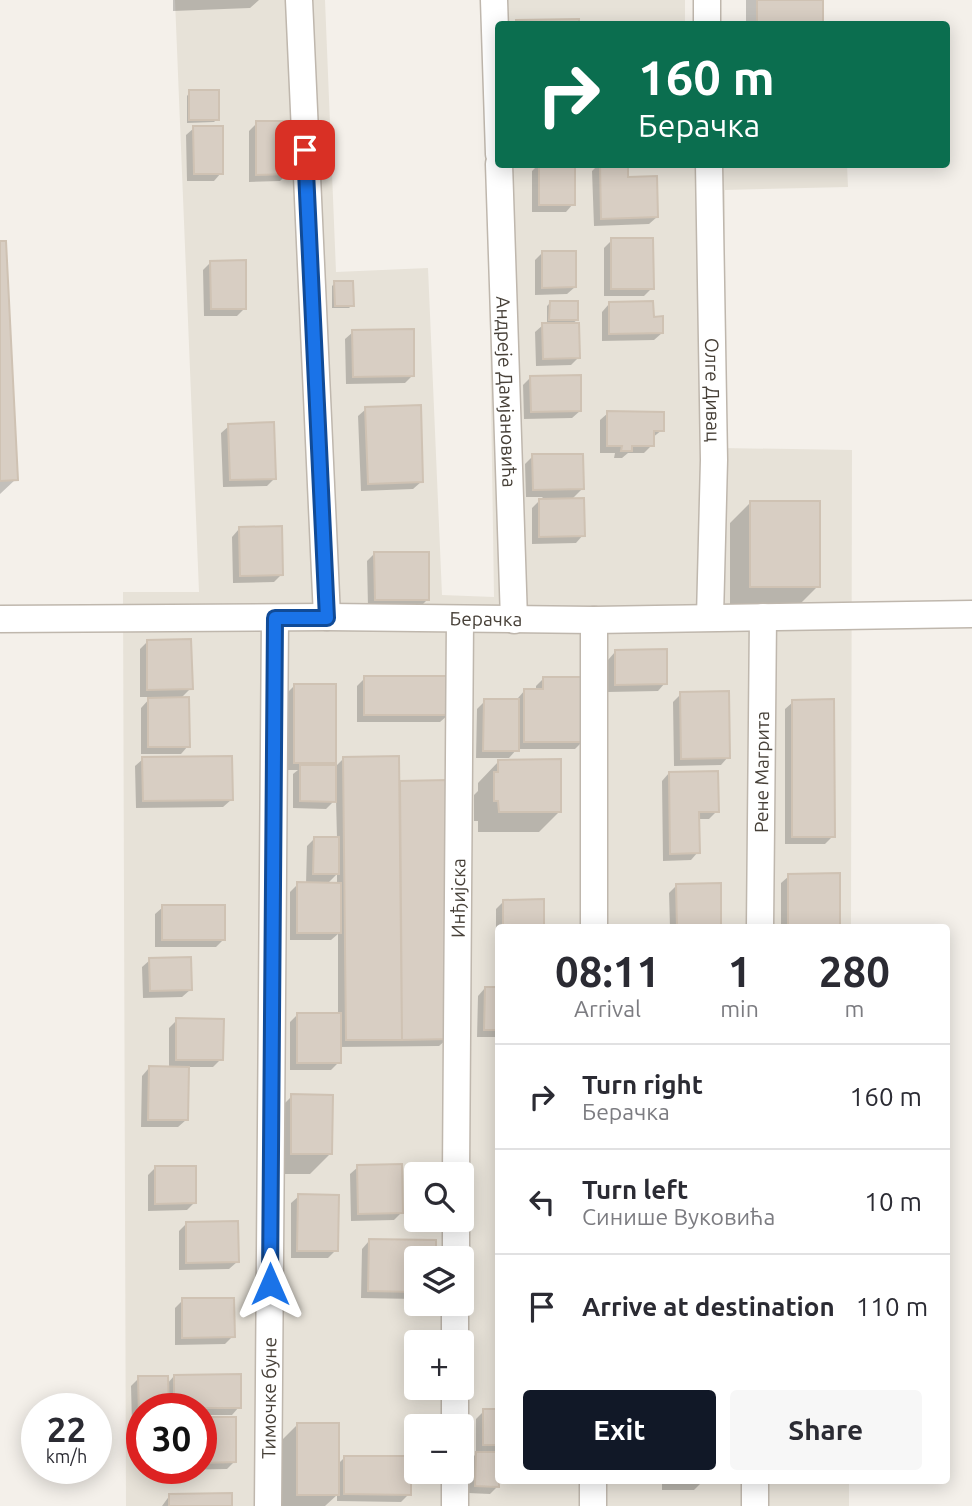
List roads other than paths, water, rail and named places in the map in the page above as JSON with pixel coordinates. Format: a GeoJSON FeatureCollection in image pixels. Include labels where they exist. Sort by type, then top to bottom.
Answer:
{"type":"FeatureCollection","features":[{"type":"Feature","properties":{"kind":"street"},"geometry":{"type":"LineString","coordinates":[[299,0],[327,618]]}},
{"type":"Feature","properties":{"kind":"street"},"geometry":{"type":"LineString","coordinates":[[494,0],[495,31]]}},
{"type":"Feature","properties":{"kind":"street"},"geometry":{"type":"LineString","coordinates":[[707,0],[707,21]]}},
{"type":"Feature","properties":{"kind":"street","name":"Андреје Дамјановића"},"geometry":{"type":"LineString","coordinates":[[499,168],[514,620]]}},
{"type":"Feature","properties":{"kind":"street","name":"Олге Дивац"},"geometry":{"type":"LineString","coordinates":[[709,168],[714,460],[710,617]]}},
{"type":"Feature","properties":{"kind":"street","name":"Берачка"},"geometry":{"type":"LineString","coordinates":[[0,619],[594,620],[972,614]]}},
{"type":"Feature","properties":{"kind":"street","name":"Рене Магрита"},"geometry":{"type":"LineString","coordinates":[[760,924],[763,617]]}},
{"type":"Feature","properties":{"kind":"street","name":"Тимочке буне"},"geometry":{"type":"LineString","coordinates":[[268,1506],[275,618]]}},
{"type":"Feature","properties":{"kind":"street","name":"Инђијска"},"geometry":{"type":"LineString","coordinates":[[456,1162],[460,619]]}},
{"type":"Feature","properties":{"kind":"street"},"geometry":{"type":"LineString","coordinates":[[594,620],[594,924]]}},
{"type":"Feature","properties":{"kind":"street"},"geometry":{"type":"LineString","coordinates":[[455,1484],[455,1506]]}},
{"type":"Feature","properties":{"kind":"street"},"geometry":{"type":"LineString","coordinates":[[593,1484],[593,1506]]}},
{"type":"Feature","properties":{"kind":"street"},"geometry":{"type":"LineString","coordinates":[[755,1484],[755,1506]]}}]}
